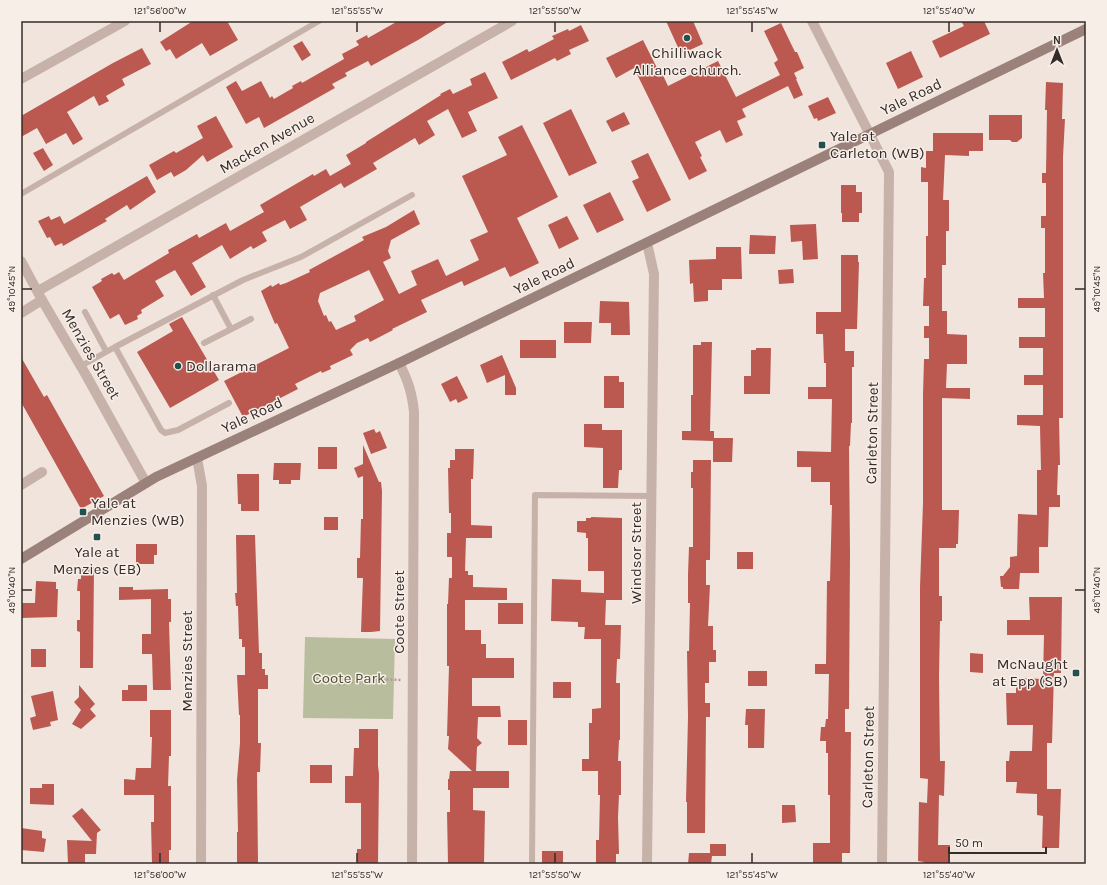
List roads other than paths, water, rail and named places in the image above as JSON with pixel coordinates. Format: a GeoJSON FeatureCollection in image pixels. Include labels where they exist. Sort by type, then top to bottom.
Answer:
{"type":"FeatureCollection","features":[{"type":"Feature","properties":{"kind":"main road","name":"Yale Road"},"geometry":{"type":"LineString","coordinates":[[21,559],[146,483],[647,243],[870,133],[1085,32]]}},
{"type":"Feature","properties":{"kind":"street"},"geometry":{"type":"LineString","coordinates":[[21,79],[125,21]]}},
{"type":"Feature","properties":{"kind":"street","name":"Macken Avenue"},"geometry":{"type":"LineString","coordinates":[[21,312],[40,296],[512,21]]}},
{"type":"Feature","properties":{"kind":"street","name":"Carleton Street"},"geometry":{"type":"LineString","coordinates":[[812,21],[889,172],[882,864]]}},
{"type":"Feature","properties":{"kind":"street","name":"Windsor Street"},"geometry":{"type":"LineString","coordinates":[[647,243],[654,274],[647,864]]}},
{"type":"Feature","properties":{"kind":"street","name":"Menzies Street"},"geometry":{"type":"LineString","coordinates":[[21,261],[146,483]]}},
{"type":"Feature","properties":{"kind":"street","name":"Coote Street"},"geometry":{"type":"LineString","coordinates":[[399,362],[409,382],[413,396],[414,412],[412,864]]}},
{"type":"Feature","properties":{"kind":"street","name":"Menzies Street"},"geometry":{"type":"LineString","coordinates":[[197,458],[202,486],[201,864]]}},
{"type":"Feature","properties":{"kind":"street"},"geometry":{"type":"LineString","coordinates":[[21,485],[42,472]]}},
{"type":"Feature","properties":{"kind":"lane"},"geometry":{"type":"LineString","coordinates":[[21,194],[320,21]]}},
{"type":"Feature","properties":{"kind":"lane"},"geometry":{"type":"LineString","coordinates":[[81,366],[114,346],[242,280],[301,257],[412,195]]}},
{"type":"Feature","properties":{"kind":"lane"},"geometry":{"type":"LineString","coordinates":[[213,295],[231,329]]}},
{"type":"Feature","properties":{"kind":"lane"},"geometry":{"type":"LineString","coordinates":[[85,312],[106,351]]}},
{"type":"Feature","properties":{"kind":"lane"},"geometry":{"type":"LineString","coordinates":[[204,343],[251,319]]}},
{"type":"Feature","properties":{"kind":"lane"},"geometry":{"type":"LineString","coordinates":[[114,346],[161,430],[165,433],[178,430],[229,403]]}},
{"type":"Feature","properties":{"kind":"lane"},"geometry":{"type":"LineString","coordinates":[[532,864],[535,495],[652,496]]}},
{"type":"Feature","properties":{"kind":"place","name":"Chilliwack Alliance church."},"geometry":{"type":"Point","coordinates":[687,38]}},
{"type":"Feature","properties":{"kind":"place","name":"Yale at Carleton (WB)"},"geometry":{"type":"Point","coordinates":[822,145]}},
{"type":"Feature","properties":{"kind":"place","name":"Dollarama"},"geometry":{"type":"Point","coordinates":[178,366]}},
{"type":"Feature","properties":{"kind":"place","name":"Yale at Menzies (WB)"},"geometry":{"type":"Point","coordinates":[83,512]}},
{"type":"Feature","properties":{"kind":"place","name":"Yale at Menzies (EB)"},"geometry":{"type":"Point","coordinates":[97,537]}},
{"type":"Feature","properties":{"kind":"place","name":"McNaught at Epp (SB)"},"geometry":{"type":"Point","coordinates":[1076,673]}},
{"type":"Feature","properties":{"kind":"park label","name":"Coote Park"},"geometry":{"type":"Point","coordinates":[349,678]}}]}
